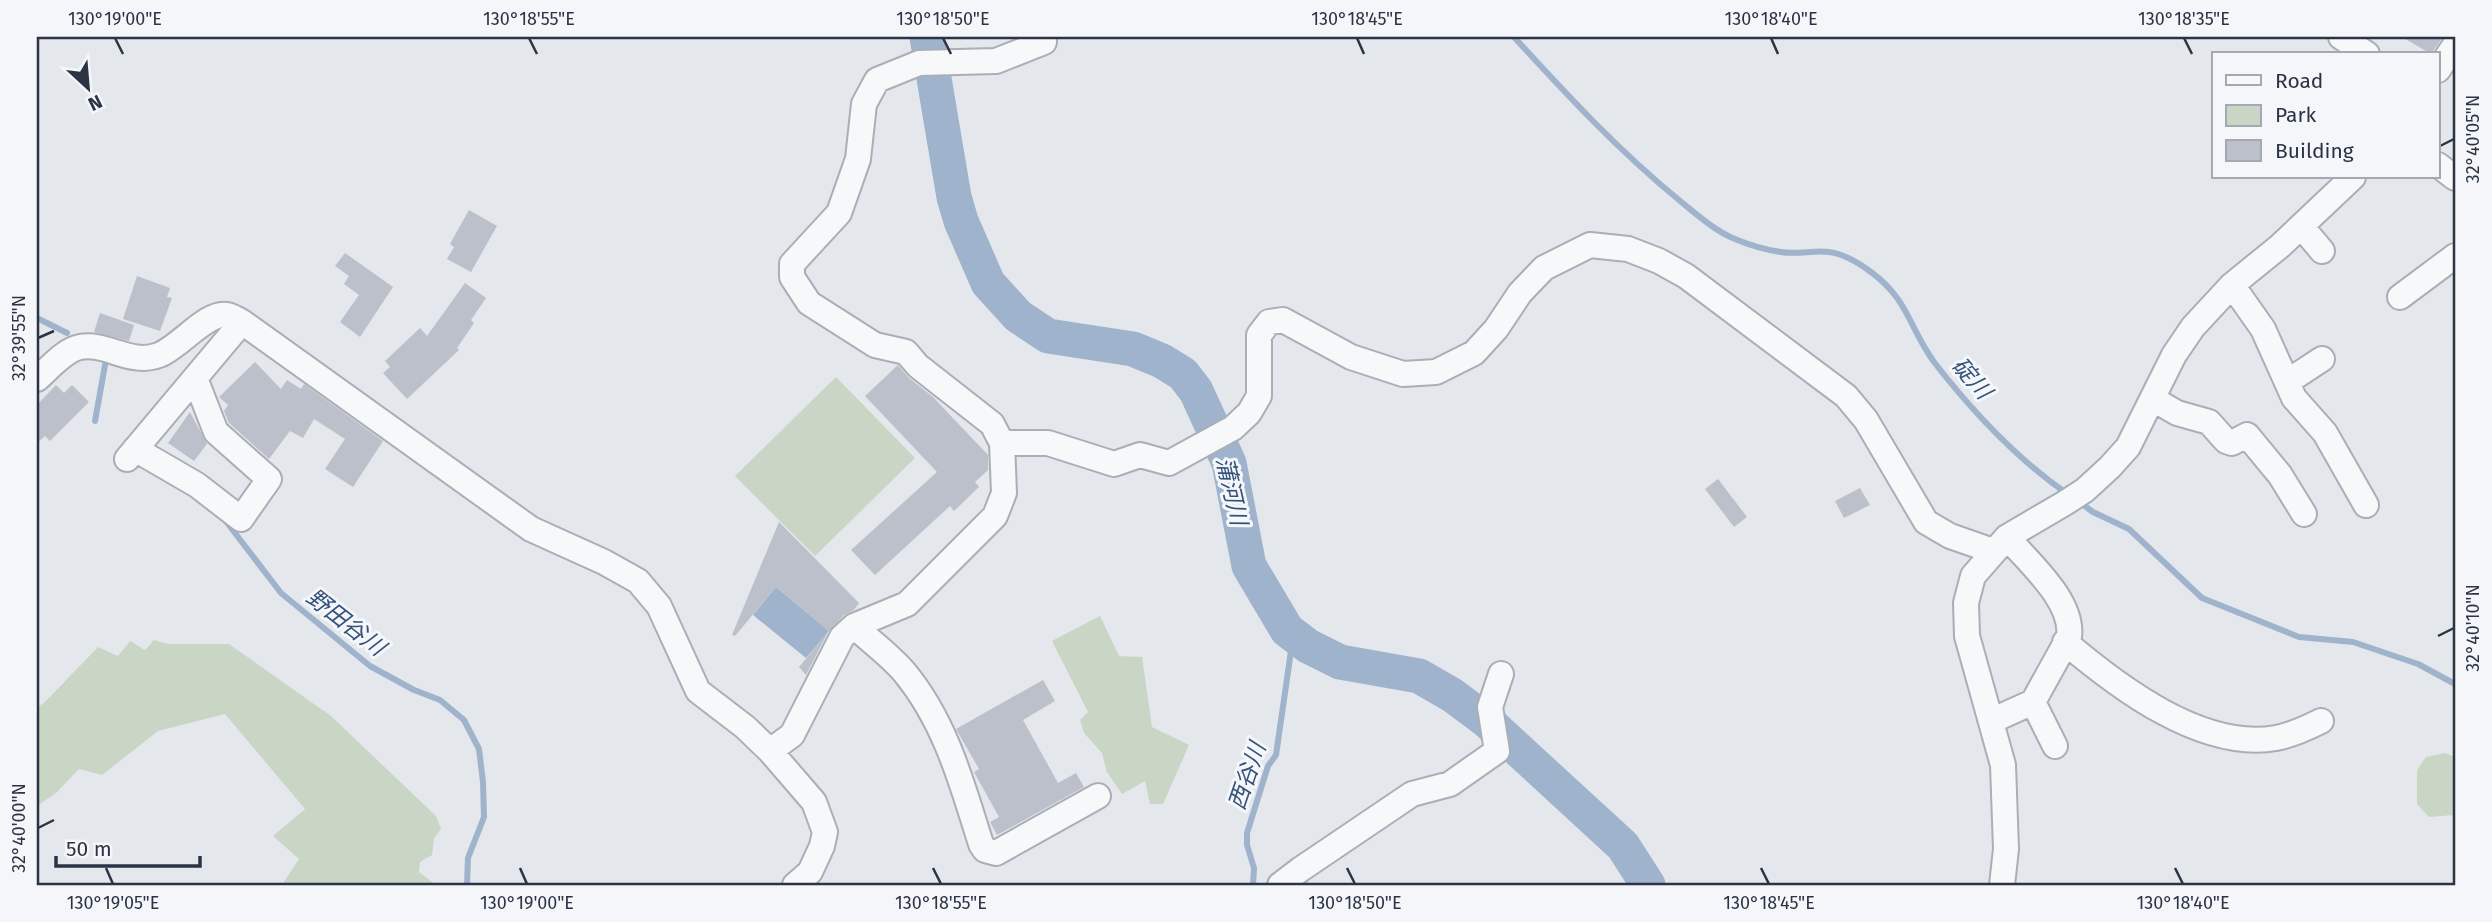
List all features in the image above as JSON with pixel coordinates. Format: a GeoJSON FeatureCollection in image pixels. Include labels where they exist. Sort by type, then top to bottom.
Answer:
{"type":"FeatureCollection","features":[{"type":"Feature","properties":{"kind":"street"},"geometry":{"type":"LineString","coordinates":[[770,751],[792,735],[842,637],[854,626],[907,604],[995,516],[1004,493],[1002,443],[992,424],[918,366],[906,352],[876,345],[809,303],[792,277],[792,264],[839,213],[858,159],[864,104],[877,80],[919,63],[996,61],[1044,42]]}},
{"type":"Feature","properties":{"kind":"street"},"geometry":{"type":"LineString","coordinates":[[2440,67],[2455,45]]}},
{"type":"Feature","properties":{"kind":"street"},"geometry":{"type":"LineString","coordinates":[[2341,46],[2360,52]]}},
{"type":"Feature","properties":{"kind":"street"},"geometry":{"type":"LineString","coordinates":[[2440,167],[2455,178]]}},
{"type":"Feature","properties":{"kind":"street"},"geometry":{"type":"LineString","coordinates":[[2002,885],[2006,849],[2003,765],[1967,636],[1966,603],[1973,576],[2000,544],[2075,497],[2128,447],[2174,355],[2193,327],[2232,285],[2352,178]]}},
{"type":"Feature","properties":{"kind":"street"},"geometry":{"type":"LineString","coordinates":[[2301,226],[2322,251]]}},
{"type":"Feature","properties":{"kind":"street"},"geometry":{"type":"LineString","coordinates":[[1002,443],[1048,443],[1114,464],[1140,455],[1170,463],[1233,428],[1249,413],[1259,396],[1259,335],[1269,322],[1283,320],[1351,358],[1403,374],[1436,372],[1474,353],[1496,329],[1520,293],[1544,268],[1590,245],[1628,248],[1686,275],[1846,396],[1866,420],[1926,522],[1950,536],[2000,544],[2056,594],[2067,613],[2070,625],[2065,642],[2033,702],[1991,720]]}},
{"type":"Feature","properties":{"kind":"street"},"geometry":{"type":"LineString","coordinates":[[2400,297],[2455,256]]}},
{"type":"Feature","properties":{"kind":"street"},"geometry":{"type":"LineString","coordinates":[[2232,285],[2263,329],[2294,398],[2325,433],[2366,505]]}},
{"type":"Feature","properties":{"kind":"street"},"geometry":{"type":"LineString","coordinates":[[37,379],[69,352],[80,347],[140,359],[156,356],[173,349],[208,320],[218,315],[228,315],[242,322],[531,529],[604,562],[638,581],[659,606],[698,691],[745,727],[770,751],[814,802],[825,832],[810,872],[795,885]]}},
{"type":"Feature","properties":{"kind":"street"},"geometry":{"type":"LineString","coordinates":[[195,378],[216,432],[269,479],[241,519],[197,485],[131,454],[242,322]]}},
{"type":"Feature","properties":{"kind":"street"},"geometry":{"type":"LineString","coordinates":[[2287,382],[2322,359]]}},
{"type":"Feature","properties":{"kind":"street"},"geometry":{"type":"LineString","coordinates":[[2153,399],[2177,413],[2209,422],[2226,441],[2232,443],[2247,435],[2280,475],[2304,514]]}},
{"type":"Feature","properties":{"kind":"street"},"geometry":{"type":"LineString","coordinates":[[854,626],[904,672],[918,691],[948,743],[985,850],[996,853],[1098,796]]}},
{"type":"Feature","properties":{"kind":"street"},"geometry":{"type":"LineString","coordinates":[[2065,642],[2108,678],[2188,727],[2246,739],[2275,738],[2300,731],[2321,721]]}},
{"type":"Feature","properties":{"kind":"street"},"geometry":{"type":"LineString","coordinates":[[1280,885],[1412,794],[1450,784],[1497,751],[1490,707],[1501,674]]}},
{"type":"Feature","properties":{"kind":"street"},"geometry":{"type":"LineString","coordinates":[[2033,702],[2055,746]]}},
{"type":"Feature","properties":{"kind":"green space"},"geometry":{"type":"Polygon","coordinates":[[[836,377],[915,458],[815,556],[735,476],[836,377]]]}},
{"type":"Feature","properties":{"kind":"green space"},"geometry":{"type":"Polygon","coordinates":[[[1100,616],[1119,656],[1142,657],[1152,727],[1189,745],[1163,804],[1150,804],[1145,781],[1122,794],[1107,772],[1102,753],[1084,733],[1080,720],[1088,712],[1052,641],[1100,616]]]}},
{"type":"Feature","properties":{"kind":"green space"},"geometry":{"type":"Polygon","coordinates":[[[154,640],[168,644],[229,644],[331,716],[436,816],[441,829],[434,838],[432,855],[420,862],[419,872],[436,885],[282,885],[299,859],[273,836],[305,809],[225,714],[158,731],[102,775],[79,769],[56,793],[37,806],[37,707],[98,647],[118,656],[130,641],[145,650],[154,640]]]}},
{"type":"Feature","properties":{"kind":"green space"},"geometry":{"type":"Polygon","coordinates":[[[2445,753],[2455,757],[2455,815],[2429,817],[2417,804],[2417,770],[2426,757],[2445,753]]]}},
{"type":"Feature","properties":{"kind":"water"},"geometry":{"type":"Polygon","coordinates":[[[776,587],[829,631],[806,658],[753,615],[776,587]]]}},
{"type":"Feature","properties":{"kind":"building"},"geometry":{"type":"Polygon","coordinates":[[[2402,37],[2443,37],[2432,52],[2428,52],[2402,37]]]}},
{"type":"Feature","properties":{"kind":"building"},"geometry":{"type":"Polygon","coordinates":[[[469,210],[497,226],[471,272],[447,259],[454,247],[450,244],[469,210]]]}},
{"type":"Feature","properties":{"kind":"building"},"geometry":{"type":"Polygon","coordinates":[[[345,253],[393,287],[360,337],[340,322],[359,295],[344,284],[349,276],[335,266],[345,253]]]}},
{"type":"Feature","properties":{"kind":"building"},"geometry":{"type":"Polygon","coordinates":[[[137,276],[170,288],[167,297],[172,298],[160,331],[123,319],[137,276]]]}},
{"type":"Feature","properties":{"kind":"building"},"geometry":{"type":"Polygon","coordinates":[[[465,283],[486,298],[471,320],[474,323],[457,348],[459,350],[407,399],[383,373],[390,367],[385,361],[420,328],[427,336],[465,283]]]}},
{"type":"Feature","properties":{"kind":"building"},"geometry":{"type":"Polygon","coordinates":[[[100,313],[134,325],[129,341],[94,332],[100,313]]]}},
{"type":"Feature","properties":{"kind":"building"},"geometry":{"type":"Polygon","coordinates":[[[255,362],[281,389],[287,380],[301,389],[304,384],[383,441],[353,487],[325,469],[345,439],[314,419],[303,438],[290,431],[269,459],[229,423],[224,411],[228,405],[219,397],[255,362]]]}},
{"type":"Feature","properties":{"kind":"building"},"geometry":{"type":"Polygon","coordinates":[[[898,365],[909,378],[933,397],[988,455],[988,470],[975,482],[979,487],[954,511],[950,506],[875,575],[851,550],[937,472],[865,396],[898,365]]]}},
{"type":"Feature","properties":{"kind":"building"},"geometry":{"type":"Polygon","coordinates":[[[56,385],[64,393],[72,385],[89,402],[50,441],[45,436],[37,443],[37,405],[56,385]]]}},
{"type":"Feature","properties":{"kind":"building"},"geometry":{"type":"Polygon","coordinates":[[[190,412],[207,444],[194,461],[168,443],[190,412]]]}},
{"type":"Feature","properties":{"kind":"building"},"geometry":{"type":"Polygon","coordinates":[[[1718,479],[1747,517],[1734,527],[1705,489],[1718,479]]]}},
{"type":"Feature","properties":{"kind":"building"},"geometry":{"type":"Polygon","coordinates":[[[1860,488],[1870,505],[1844,518],[1835,501],[1860,488]]]}},
{"type":"Feature","properties":{"kind":"building"},"geometry":{"type":"Polygon","coordinates":[[[779,522],[859,603],[829,631],[776,587],[735,636],[732,635],[779,522]]]}},
{"type":"Feature","properties":{"kind":"building"},"geometry":{"type":"Polygon","coordinates":[[[828,632],[806,675],[799,667],[828,632]]]}},
{"type":"Feature","properties":{"kind":"building"},"geometry":{"type":"Polygon","coordinates":[[[1043,680],[1055,701],[1023,720],[1058,783],[1076,773],[1084,787],[997,835],[990,822],[999,817],[974,772],[979,769],[956,729],[1043,680]]]}},
{"type":"Feature","properties":{"kind":"waterway","name":"蒲河川"},"geometry":{"type":"LineString","coordinates":[[927,37],[954,197],[961,221],[988,283],[1018,316],[1048,336],[1133,349],[1162,361],[1183,374],[1196,391],[1229,463],[1249,566],[1287,630],[1308,646],[1340,662],[1419,676],[1452,695],[1487,721],[1623,846],[1648,885]]}},
{"type":"Feature","properties":{"kind":"waterway","name":"碇川"},"geometry":{"type":"LineString","coordinates":[[1514,37],[1614,142],[1713,227],[1735,239],[1770,250],[1787,253],[1835,253],[1851,259],[1871,272],[1893,293],[1934,362],[1964,399],[2014,450],[2069,495]]}},
{"type":"Feature","properties":{"kind":"waterway","name":"野田谷川"},"geometry":{"type":"LineString","coordinates":[[37,318],[67,333]]}},
{"type":"Feature","properties":{"kind":"waterway","name":"野田谷川"},"geometry":{"type":"LineString","coordinates":[[95,421],[105,365]]}},
{"type":"Feature","properties":{"kind":"waterway","name":"碇川"},"geometry":{"type":"LineString","coordinates":[[2078,501],[2093,512],[2129,529],[2202,598],[2299,637],[2353,642],[2418,664],[2455,684]]}},
{"type":"Feature","properties":{"kind":"waterway","name":"野田谷川"},"geometry":{"type":"LineString","coordinates":[[225,520],[281,593],[370,666],[414,690],[440,700],[464,720],[479,749],[484,817],[468,858],[467,885]]}},
{"type":"Feature","properties":{"kind":"waterway","name":"西谷川"},"geometry":{"type":"LineString","coordinates":[[1253,885],[1254,868],[1247,845],[1247,833],[1268,766],[1276,755],[1293,637]]}}]}
